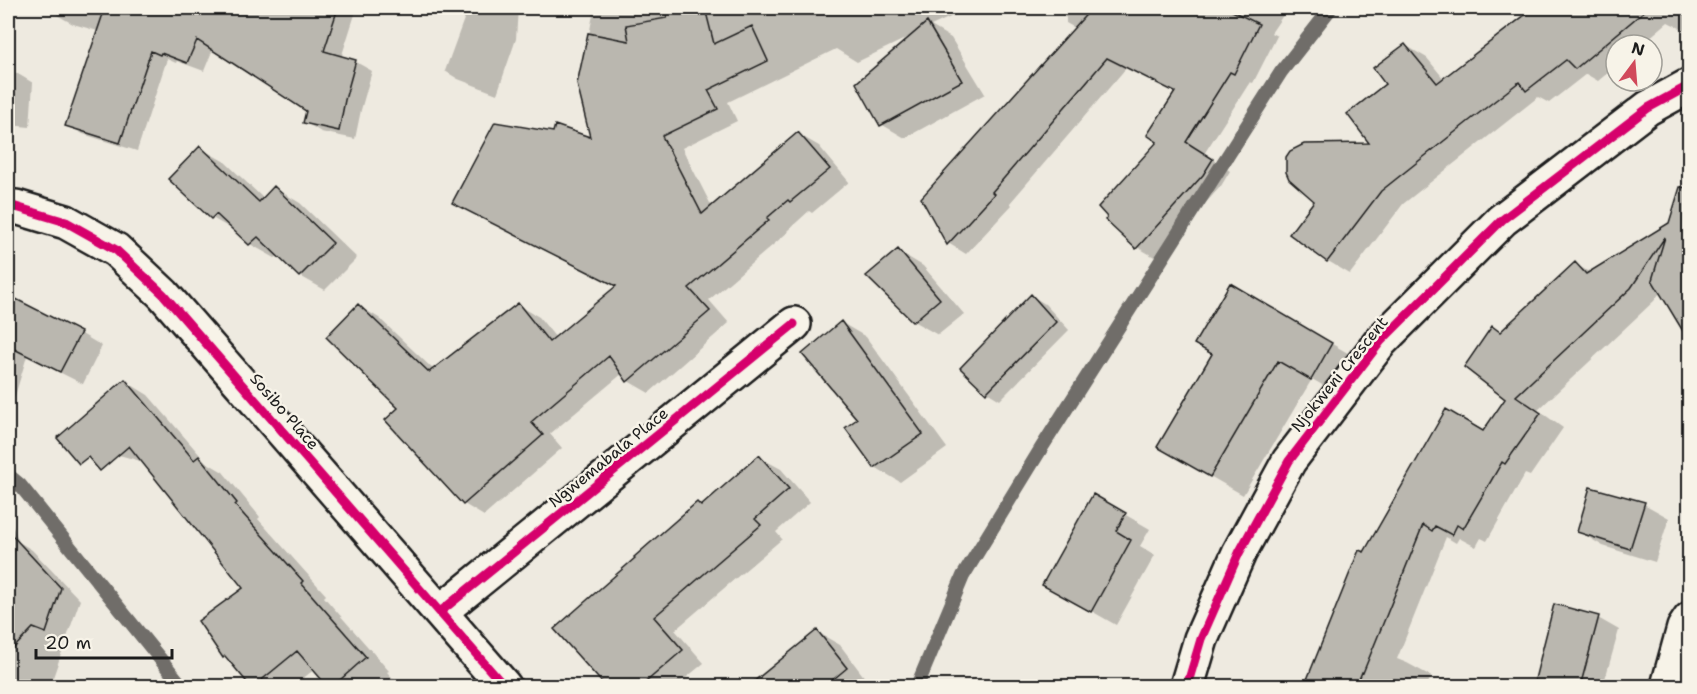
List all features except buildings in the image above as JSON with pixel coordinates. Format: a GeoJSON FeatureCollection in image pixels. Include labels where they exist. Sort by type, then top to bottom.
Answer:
{"type":"FeatureCollection","features":[{"type":"Feature","properties":{"kind":"street","name":"Njokweni Crescent"},"geometry":{"type":"LineString","coordinates":[[1186,687],[1201,639],[1239,553],[1289,461],[1382,341],[1502,220],[1648,108],[1689,85]]}},
{"type":"Feature","properties":{"kind":"street","name":"Sosibo Place"},"geometry":{"type":"LineString","coordinates":[[8,206],[66,222],[116,250],[163,294],[504,687]]}},
{"type":"Feature","properties":{"kind":"street","name":"Ngwemabala Place"},"geometry":{"type":"LineString","coordinates":[[441,612],[794,324]]}},
{"type":"Feature","properties":{"kind":"street"},"geometry":{"type":"LineString","coordinates":[[1668,687],[1687,623]]}},
{"type":"Feature","properties":{"kind":"waterway"},"geometry":{"type":"LineString","coordinates":[[917,686],[963,576],[1042,447],[1281,72],[1331,8]]}},
{"type":"Feature","properties":{"kind":"waterway"},"geometry":{"type":"LineString","coordinates":[[8,475],[20,485],[182,686]]}},
{"type":"Feature","properties":{"kind":"cycle path"},"geometry":{"type":"LineString","coordinates":[[1187,686],[1201,639],[1239,553],[1289,461],[1381,341],[1502,220],[1648,108],[1690,85]]}},
{"type":"Feature","properties":{"kind":"cycle path"},"geometry":{"type":"LineString","coordinates":[[8,206],[66,222],[116,250],[163,294],[504,686]]}},
{"type":"Feature","properties":{"kind":"cycle path"},"geometry":{"type":"LineString","coordinates":[[440,612],[794,324]]}}]}
